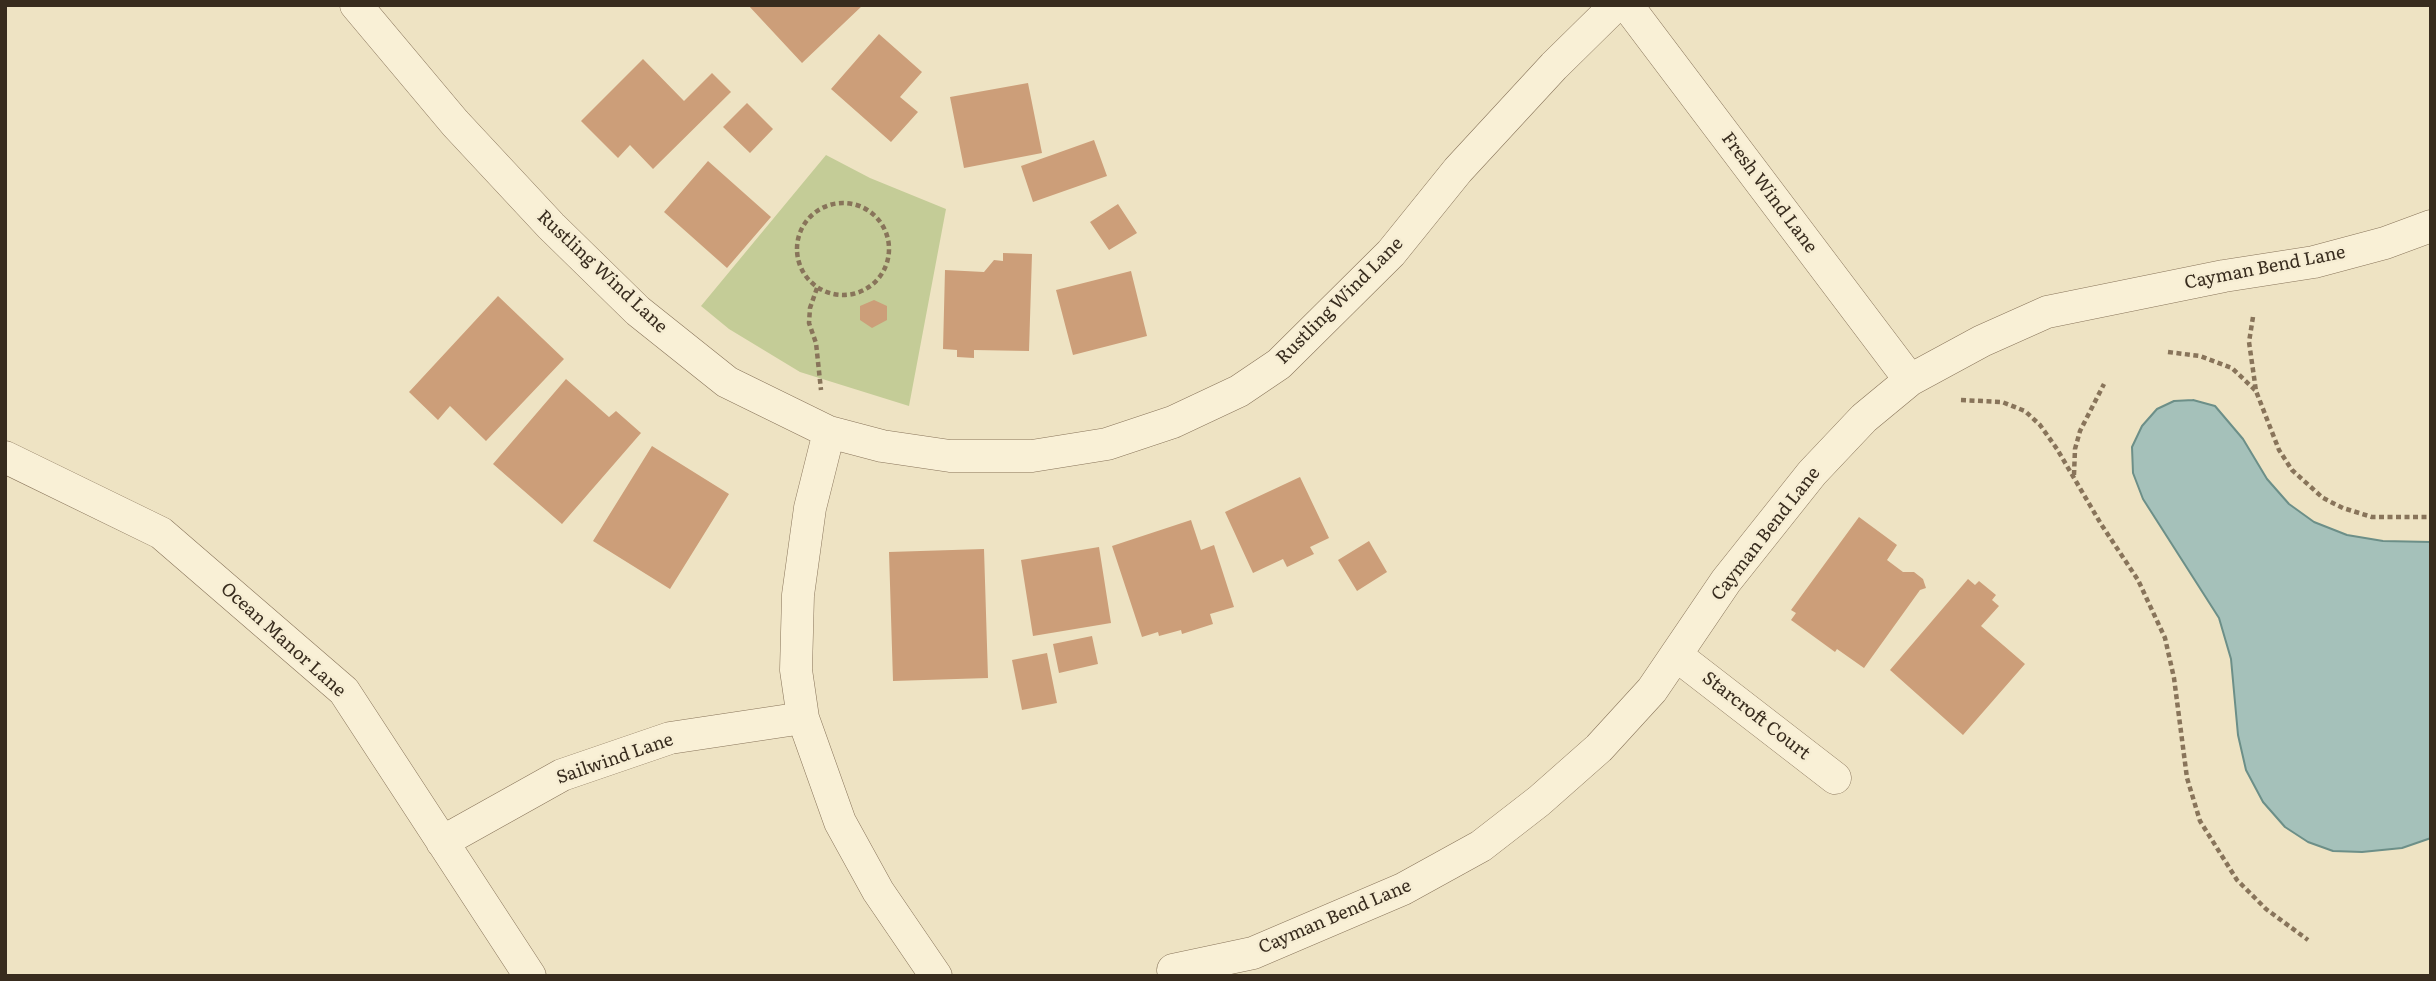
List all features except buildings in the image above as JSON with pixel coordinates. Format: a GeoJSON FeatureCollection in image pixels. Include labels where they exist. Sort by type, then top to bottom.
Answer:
{"type":"FeatureCollection","features":[{"type":"Feature","properties":{"kind":"street","name":"Rustling Wind Lane"},"geometry":{"type":"LineString","coordinates":[[356,5],[455,123],[551,226],[638,311],[727,382],[829,432],[882,446],[950,456],[1032,456],[1107,444],[1173,422],[1238,391],[1279,364],[1391,253],[1458,170],[1554,66],[1616,5]]}},
{"type":"Feature","properties":{"kind":"street","name":"Fresh Wind Lane"},"geometry":{"type":"LineString","coordinates":[[1627,5],[1910,380]]}},
{"type":"Feature","properties":{"kind":"street","name":"Cayman Bend Lane"},"geometry":{"type":"LineString","coordinates":[[1173,970],[1253,953],[1403,889],[1481,846],[1539,801],[1599,748],[1652,690],[1726,581],[1812,473],[1864,418],[1910,380],[1982,341],[2047,312],[2224,276],[2314,262],[2385,243],[2431,226]]}},
{"type":"Feature","properties":{"kind":"street"},"geometry":{"type":"LineString","coordinates":[[829,432],[810,508],[798,595],[796,670],[803,718],[840,822],[877,891],[936,976]]}},
{"type":"Feature","properties":{"kind":"street","name":"Ocean Manor Lane"},"geometry":{"type":"LineString","coordinates":[[5,457],[161,533],[344,691],[530,976]]}},
{"type":"Feature","properties":{"kind":"street","name":"Starcroft Court"},"geometry":{"type":"LineString","coordinates":[[1676,655],[1835,778]]}},
{"type":"Feature","properties":{"kind":"street","name":"Sailwind Lane"},"geometry":{"type":"LineString","coordinates":[[442,842],[562,775],[670,738],[803,718]]}},
{"type":"Feature","properties":{"kind":"path"},"geometry":{"type":"LineString","coordinates":[[838,203],[857,205],[874,215],[885,230],[889,249],[886,267],[874,283],[858,293],[839,295],[817,288],[800,266],[797,250],[800,234],[808,220],[820,209],[838,203]]}},
{"type":"Feature","properties":{"kind":"path"},"geometry":{"type":"LineString","coordinates":[[817,288],[810,308],[809,323],[816,342],[819,395]]}},
{"type":"Feature","properties":{"kind":"path"},"geometry":{"type":"LineString","coordinates":[[2253,317],[2249,342],[2256,391],[2279,450],[2292,470],[2323,498],[2372,517],[2431,516]]}},
{"type":"Feature","properties":{"kind":"path"},"geometry":{"type":"LineString","coordinates":[[2168,352],[2200,356],[2232,368],[2256,391]]}},
{"type":"Feature","properties":{"kind":"path"},"geometry":{"type":"LineString","coordinates":[[2074,476],[2075,449],[2080,431],[2104,384]]}},
{"type":"Feature","properties":{"kind":"path"},"geometry":{"type":"LineString","coordinates":[[1961,400],[2003,402],[2025,411],[2040,425],[2074,476],[2101,524],[2138,580],[2165,638],[2176,690],[2187,778],[2200,821],[2236,880],[2266,909],[2308,940]]}},
{"type":"Feature","properties":{"kind":"green space"},"geometry":{"type":"Polygon","coordinates":[[[826,155],[870,178],[946,209],[909,406],[800,372],[729,329],[701,306],[826,155]]]}},
{"type":"Feature","properties":{"kind":"water"},"geometry":{"type":"Polygon","coordinates":[[[2193,400],[2215,406],[2243,439],[2267,479],[2289,504],[2314,522],[2347,535],[2383,541],[2431,542],[2431,838],[2402,848],[2362,852],[2333,851],[2308,842],[2285,827],[2263,802],[2246,770],[2238,735],[2231,659],[2219,618],[2143,499],[2133,473],[2132,447],[2142,426],[2157,409],[2174,401],[2193,400]]]}}]}
